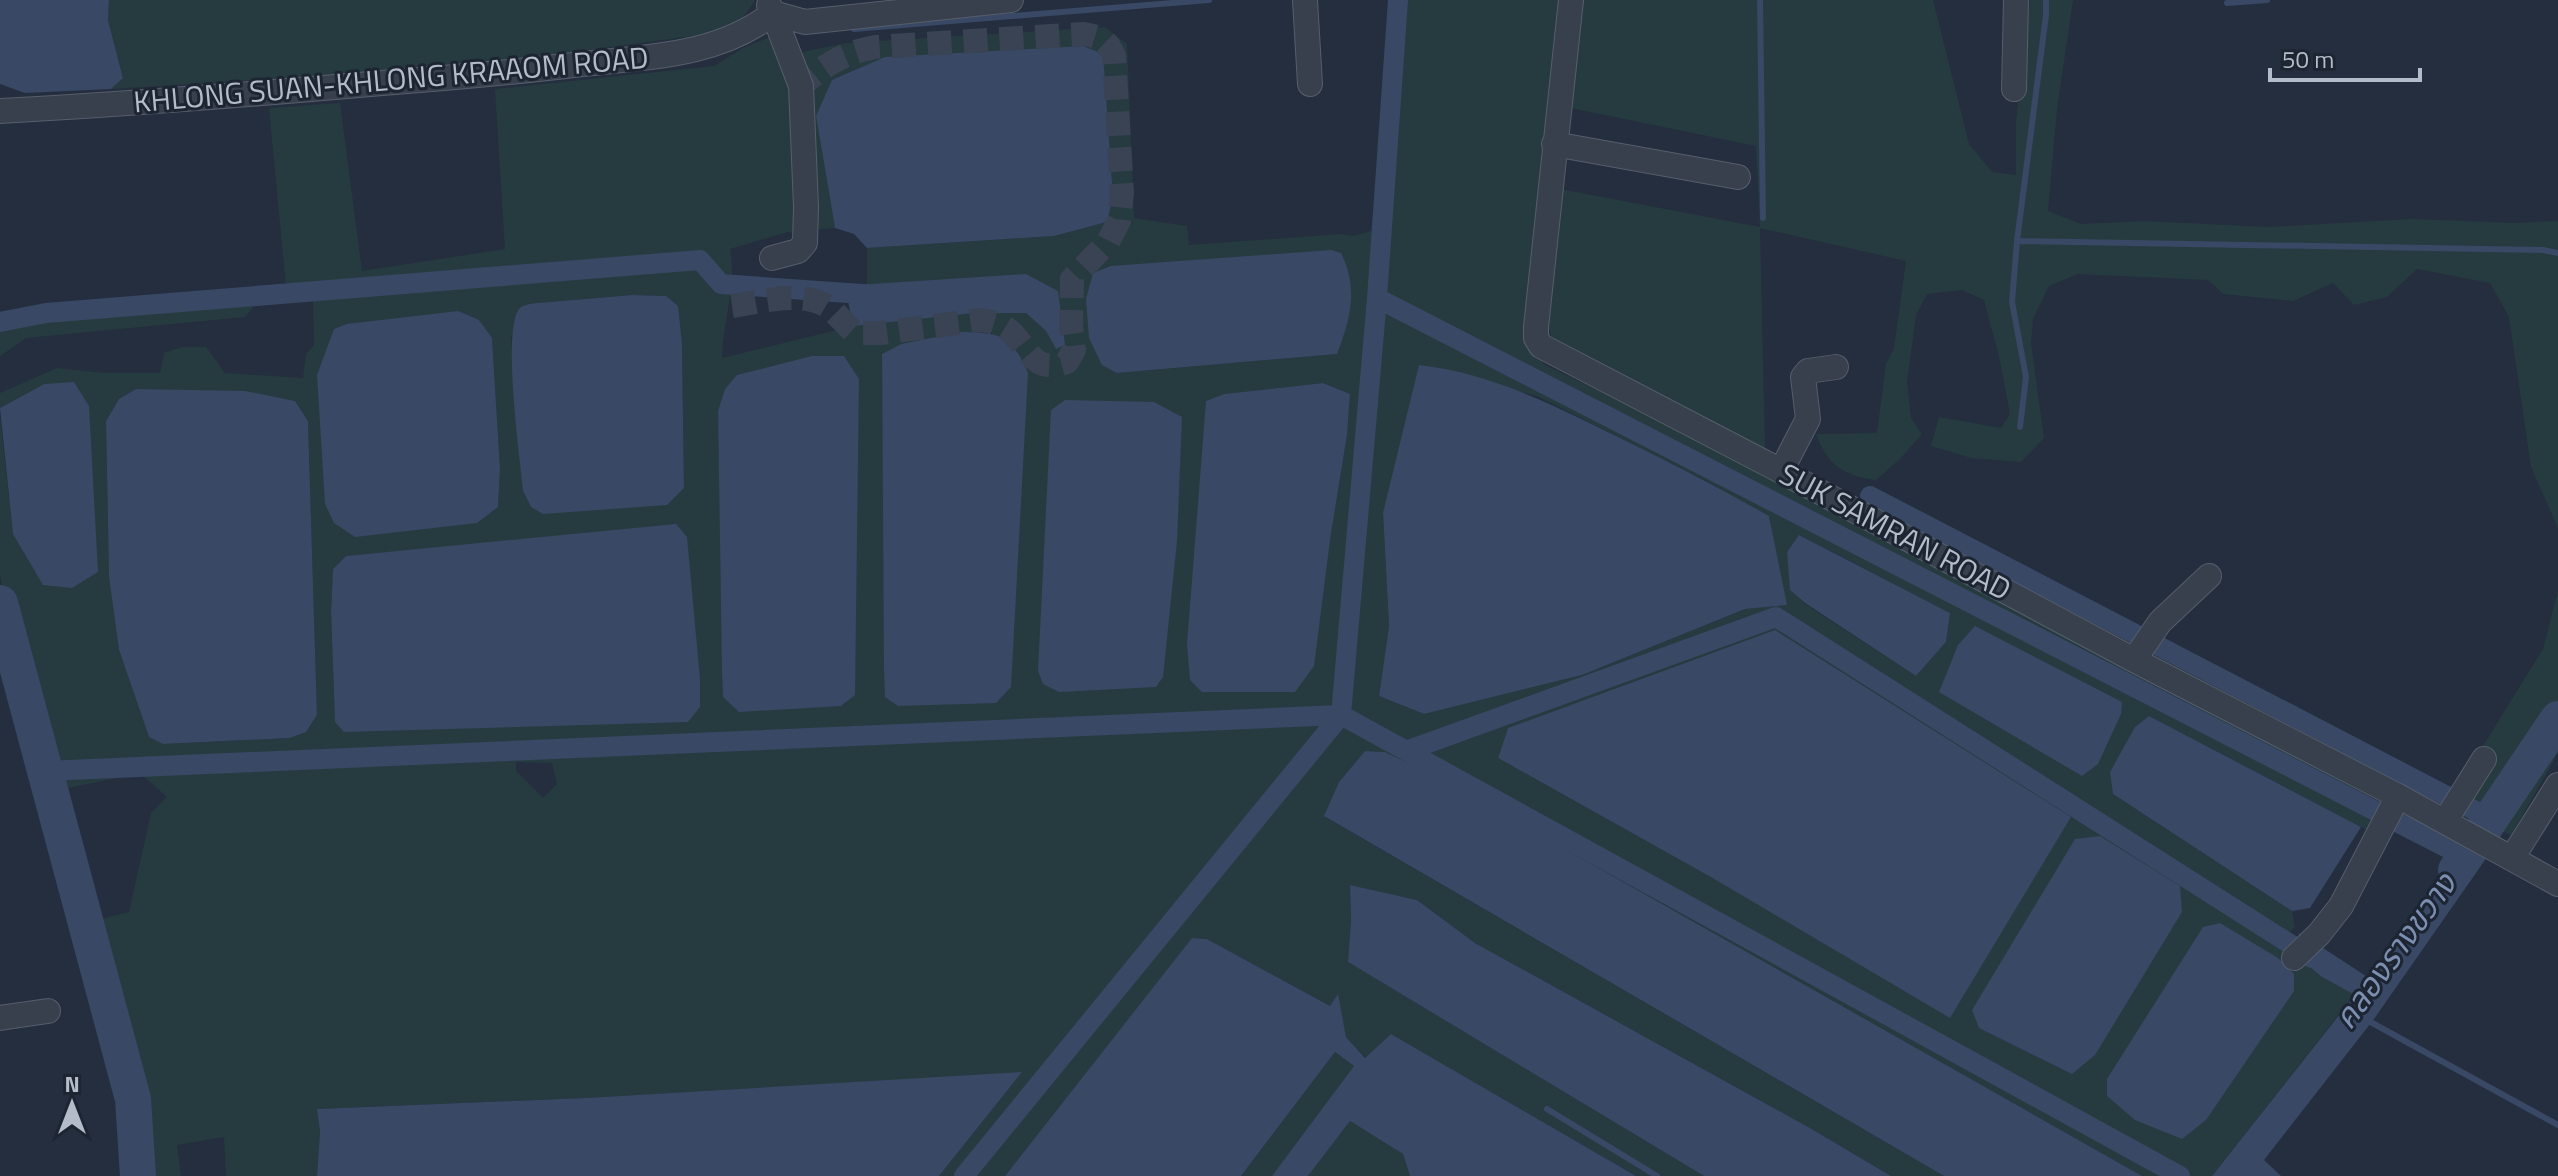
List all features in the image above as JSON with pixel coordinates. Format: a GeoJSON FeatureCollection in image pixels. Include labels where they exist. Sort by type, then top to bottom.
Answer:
{"type":"FeatureCollection","features":[{"type":"Feature","properties":{"kind":"street"},"geometry":{"type":"LineString","coordinates":[[770,6],[805,22],[1011,0]]}},
{"type":"Feature","properties":{"kind":"street"},"geometry":{"type":"LineString","coordinates":[[1305,0],[1310,84]]}},
{"type":"Feature","properties":{"kind":"street","name":"SUK SAMRAN ROAD"},"geometry":{"type":"LineString","coordinates":[[1571,0],[1536,327],[1536,338],[1541,346],[2398,796],[2558,884]]}},
{"type":"Feature","properties":{"kind":"street"},"geometry":{"type":"LineString","coordinates":[[2014,89],[2016,0]]}},
{"type":"Feature","properties":{"kind":"street"},"geometry":{"type":"LineString","coordinates":[[770,6],[801,86],[806,207],[805,243],[798,251],[772,258]]}},
{"type":"Feature","properties":{"kind":"street","name":"KHLONG SUAN-KHLONG KRAAOM ROAD"},"geometry":{"type":"LineString","coordinates":[[0,111],[508,73],[674,54],[726,41],[754,28],[770,6]]}},
{"type":"Feature","properties":{"kind":"street"},"geometry":{"type":"LineString","coordinates":[[1554,144],[1738,177]]}},
{"type":"Feature","properties":{"kind":"street"},"geometry":{"type":"LineString","coordinates":[[1781,471],[1808,419],[1803,377],[1808,371],[1836,367]]}},
{"type":"Feature","properties":{"kind":"street"},"geometry":{"type":"LineString","coordinates":[[2134,660],[2160,622],[2209,576]]}},
{"type":"Feature","properties":{"kind":"street"},"geometry":{"type":"LineString","coordinates":[[2448,823],[2484,759]]}},
{"type":"Feature","properties":{"kind":"street"},"geometry":{"type":"LineString","coordinates":[[2504,854],[2558,785]]}},
{"type":"Feature","properties":{"kind":"street"},"geometry":{"type":"LineString","coordinates":[[2294,958],[2319,934],[2341,906],[2398,796]]}},
{"type":"Feature","properties":{"kind":"street"},"geometry":{"type":"LineString","coordinates":[[0,1018],[48,1011]]}},
{"type":"Feature","properties":{"kind":"green space"},"geometry":{"type":"Polygon","coordinates":[[[109,0],[754,2],[742,19],[707,34],[463,67],[111,89],[123,77],[108,20],[109,0]]]}},
{"type":"Feature","properties":{"kind":"green space"},"geometry":{"type":"Polygon","coordinates":[[[1392,0],[1562,0],[1528,342],[1545,365],[1737,457],[2461,845],[2451,860],[2395,831],[2386,840],[2149,716],[2113,794],[2292,911],[2295,927],[2275,946],[2289,950],[2322,977],[2355,994],[2212,1176],[2142,1176],[1438,777],[1385,752],[1365,751],[1339,782],[1325,817],[1944,1176],[1891,1176],[1475,943],[1417,900],[1350,885],[1348,962],[1704,1176],[1636,1176],[1391,1034],[1366,1058],[1346,1037],[1337,996],[1330,1006],[1207,939],[1193,938],[1005,1176],[939,1176],[1021,1073],[586,1098],[317,1109],[320,1132],[317,1176],[226,1176],[224,1137],[177,1145],[181,1176],[149,1176],[136,1079],[94,921],[129,912],[151,813],[167,797],[140,773],[64,789],[4,596],[0,574],[0,417],[13,534],[44,384],[0,408],[0,393],[57,368],[105,373],[160,373],[164,353],[182,347],[206,347],[225,373],[303,378],[306,354],[314,345],[313,301],[503,282],[699,268],[697,253],[286,286],[269,108],[340,103],[362,271],[505,249],[495,89],[714,66],[743,48],[790,29],[798,53],[846,43],[1105,27],[1127,44],[1134,218],[1187,226],[1189,245],[1341,234],[1353,236],[1371,231],[1392,0]],[[1102,54],[816,116],[835,228],[788,232],[730,249],[731,289],[722,358],[866,323],[974,313],[1026,313],[1046,331],[1056,349],[1058,291],[1026,275],[867,285],[867,248],[1054,236],[1107,222],[1113,197],[1102,54]],[[1350,290],[1117,373],[1336,354],[1350,290]],[[632,295],[537,303],[511,336],[523,491],[531,507],[667,505],[684,488],[682,344],[666,296],[632,295]],[[479,320],[498,507],[500,469],[492,339],[479,320]],[[961,332],[901,344],[882,354],[885,697],[1011,687],[1012,651],[992,332],[961,332]],[[844,356],[718,411],[723,697],[844,356]],[[1323,383],[1224,394],[1207,401],[1330,540],[1347,435],[1350,394],[1323,383]],[[136,389],[119,399],[106,421],[109,577],[119,650],[149,737],[163,744],[290,738],[306,732],[317,715],[308,421],[295,401],[136,389]],[[1516,391],[1383,513],[1389,626],[1379,696],[1424,714],[1582,675],[1745,609],[1786,605],[1769,516],[1537,396],[1516,391]],[[1800,535],[1787,552],[1791,590],[1805,604],[1916,676],[1946,642],[1950,613],[1800,535]],[[435,548],[346,556],[333,569],[331,612],[335,722],[435,548]],[[1508,728],[1498,758],[1716,880],[1508,728]],[[516,762],[516,771],[543,798],[557,784],[552,763],[516,762]]]}},
{"type":"Feature","properties":{"kind":"green space"},"geometry":{"type":"Polygon","coordinates":[[[1578,0],[1933,0],[1969,144],[1992,172],[2016,175],[2016,122],[2030,0],[2073,0],[2057,109],[2048,211],[2081,224],[2144,221],[2268,227],[2413,219],[2514,223],[2558,221],[2558,528],[2531,467],[2509,317],[2490,283],[2417,269],[2387,297],[2354,305],[2333,283],[2293,301],[2223,294],[2208,280],[2078,274],[2049,286],[2033,319],[2031,343],[2044,438],[2021,462],[1971,458],[1931,446],[1939,417],[2001,428],[2010,414],[1984,300],[1962,290],[1927,294],[1916,315],[1907,382],[1911,418],[1922,434],[1876,480],[1838,467],[1826,454],[1816,434],[1877,433],[1886,364],[1894,348],[1906,261],[1760,228],[1765,451],[1563,348],[1551,336],[1546,315],[1560,189],[1760,227],[1756,146],[1566,107],[1578,0]]]}},
{"type":"Feature","properties":{"kind":"green space"},"geometry":{"type":"Polygon","coordinates":[[[270,287],[245,317],[26,338],[0,356],[0,313],[210,290],[270,287]]]}},
{"type":"Feature","properties":{"kind":"green space"},"geometry":{"type":"Polygon","coordinates":[[[2558,591],[2558,753],[2511,835],[2446,806],[2543,649],[2558,591]]]}},
{"type":"Feature","properties":{"kind":"green space"},"geometry":{"type":"Polygon","coordinates":[[[1335,1052],[1354,1066],[1273,1176],[1241,1176],[1335,1052]]]}},
{"type":"Feature","properties":{"kind":"green space"},"geometry":{"type":"Polygon","coordinates":[[[1350,1121],[1403,1154],[1410,1176],[1308,1176],[1350,1121]]]}},
{"type":"Feature","properties":{"kind":"water"},"geometry":{"type":"Polygon","coordinates":[[[0,0],[109,0],[108,20],[123,78],[111,89],[25,93],[0,84],[0,0]]]}},
{"type":"Feature","properties":{"kind":"water"},"geometry":{"type":"Polygon","coordinates":[[[1083,46],[1103,54],[1113,197],[1107,222],[1054,236],[867,248],[854,234],[835,228],[816,116],[832,80],[885,57],[1083,46]]]}},
{"type":"Feature","properties":{"kind":"water"},"geometry":{"type":"Polygon","coordinates":[[[1331,250],[1341,253],[1347,266],[1351,292],[1349,317],[1337,354],[1117,373],[1102,365],[1089,338],[1086,299],[1093,273],[1111,266],[1331,250]]]}},
{"type":"Feature","properties":{"kind":"water"},"geometry":{"type":"Polygon","coordinates":[[[1026,274],[1058,291],[1065,345],[1056,349],[1046,331],[1026,313],[974,313],[853,326],[848,301],[856,285],[1026,274]]]}},
{"type":"Feature","properties":{"kind":"water"},"geometry":{"type":"Polygon","coordinates":[[[632,295],[666,296],[678,306],[682,344],[684,488],[667,505],[543,514],[531,507],[523,491],[512,368],[514,322],[519,309],[537,303],[632,295]]]}},
{"type":"Feature","properties":{"kind":"water"},"geometry":{"type":"Polygon","coordinates":[[[458,311],[479,320],[492,338],[500,469],[498,507],[477,523],[355,537],[334,523],[325,504],[317,375],[334,329],[347,324],[458,311]]]}},
{"type":"Feature","properties":{"kind":"water"},"geometry":{"type":"Polygon","coordinates":[[[961,332],[986,333],[1003,339],[1016,351],[1028,373],[1011,687],[996,703],[898,706],[885,697],[882,354],[901,344],[961,332]]]}},
{"type":"Feature","properties":{"kind":"water"},"geometry":{"type":"Polygon","coordinates":[[[812,356],[844,356],[859,379],[855,695],[841,706],[739,712],[723,697],[718,411],[725,389],[737,375],[812,356]]]}},
{"type":"Feature","properties":{"kind":"water"},"geometry":{"type":"Polygon","coordinates":[[[1419,365],[1471,375],[1546,402],[1769,516],[1787,605],[1745,609],[1582,675],[1424,714],[1379,696],[1389,626],[1383,513],[1419,365]]]}},
{"type":"Feature","properties":{"kind":"water"},"geometry":{"type":"Polygon","coordinates":[[[74,382],[89,406],[98,572],[72,588],[43,585],[13,534],[0,408],[44,384],[74,382]]]}},
{"type":"Feature","properties":{"kind":"water"},"geometry":{"type":"Polygon","coordinates":[[[1323,383],[1350,394],[1347,435],[1314,666],[1295,692],[1202,692],[1190,680],[1187,644],[1206,401],[1224,394],[1323,383]]]}},
{"type":"Feature","properties":{"kind":"water"},"geometry":{"type":"Polygon","coordinates":[[[136,389],[245,391],[295,401],[308,421],[317,715],[306,732],[290,738],[163,744],[149,737],[119,650],[109,577],[106,421],[119,399],[136,389]]]}},
{"type":"Feature","properties":{"kind":"water"},"geometry":{"type":"Polygon","coordinates":[[[1065,400],[1154,402],[1182,417],[1177,541],[1163,677],[1156,687],[1059,692],[1043,684],[1038,671],[1051,410],[1065,400]]]}},
{"type":"Feature","properties":{"kind":"water"},"geometry":{"type":"Polygon","coordinates":[[[676,524],[687,537],[700,679],[700,707],[688,722],[344,732],[335,722],[331,612],[333,569],[346,556],[676,524]]]}},
{"type":"Feature","properties":{"kind":"water"},"geometry":{"type":"Polygon","coordinates":[[[1799,535],[1950,613],[1946,642],[1916,676],[1790,590],[1787,552],[1799,535]]]}},
{"type":"Feature","properties":{"kind":"water"},"geometry":{"type":"Polygon","coordinates":[[[1975,626],[2122,702],[2121,714],[2098,764],[2082,776],[1939,692],[1958,645],[1975,626]]]}},
{"type":"Feature","properties":{"kind":"water"},"geometry":{"type":"Polygon","coordinates":[[[1775,630],[2071,817],[1950,1018],[1716,880],[1498,758],[1508,728],[1775,630]]]}},
{"type":"Feature","properties":{"kind":"water"},"geometry":{"type":"Polygon","coordinates":[[[2149,716],[2361,827],[2310,908],[2292,911],[2113,794],[2110,772],[2135,727],[2149,716]]]}},
{"type":"Feature","properties":{"kind":"water"},"geometry":{"type":"Polygon","coordinates":[[[1365,751],[1385,752],[1438,777],[2142,1176],[1944,1176],[1324,816],[1339,782],[1365,751]]]}},
{"type":"Feature","properties":{"kind":"water"},"geometry":{"type":"Polygon","coordinates":[[[2100,836],[2180,886],[2182,912],[2095,1055],[2072,1074],[1979,1028],[1972,1010],[2075,839],[2100,836]]]}},
{"type":"Feature","properties":{"kind":"water"},"geometry":{"type":"Polygon","coordinates":[[[2461,845],[2485,860],[2374,1019],[2264,1160],[2281,1176],[2212,1176],[2355,995],[2322,977],[2289,950],[2300,933],[2369,978],[2461,845]]]}},
{"type":"Feature","properties":{"kind":"water"},"geometry":{"type":"Polygon","coordinates":[[[1350,885],[1417,900],[1475,943],[1891,1176],[1704,1176],[1348,962],[1350,885]]]}},
{"type":"Feature","properties":{"kind":"water"},"geometry":{"type":"Polygon","coordinates":[[[2220,923],[2278,958],[2294,974],[2294,991],[2206,1120],[2182,1139],[2135,1120],[2107,1096],[2107,1079],[2203,927],[2220,923]]]}},
{"type":"Feature","properties":{"kind":"water"},"geometry":{"type":"Polygon","coordinates":[[[1192,938],[1207,939],[1330,1006],[1338,994],[1346,1037],[1365,1058],[1391,1034],[1636,1176],[1410,1176],[1403,1154],[1350,1121],[1308,1176],[1272,1176],[1354,1066],[1335,1052],[1241,1176],[1005,1176],[1192,938]]]}},
{"type":"Feature","properties":{"kind":"water"},"geometry":{"type":"Polygon","coordinates":[[[1022,1072],[939,1176],[317,1176],[320,1132],[317,1109],[586,1098],[1022,1072]]]}},
{"type":"Feature","properties":{"kind":"waterway"},"geometry":{"type":"LineString","coordinates":[[854,29],[1209,0]]}},
{"type":"Feature","properties":{"kind":"waterway"},"geometry":{"type":"LineString","coordinates":[[964,1176],[1341,715],[1377,298],[1398,0]]}},
{"type":"Feature","properties":{"kind":"waterway"},"geometry":{"type":"LineString","coordinates":[[1760,0],[1763,218]]}},
{"type":"Feature","properties":{"kind":"waterway"},"geometry":{"type":"LineString","coordinates":[[2017,241],[2046,0]]}},
{"type":"Feature","properties":{"kind":"waterway"},"geometry":{"type":"LineString","coordinates":[[2227,3],[2267,0]]}},
{"type":"Feature","properties":{"kind":"waterway"},"geometry":{"type":"LineString","coordinates":[[2020,427],[2026,377],[2012,302],[2017,241],[2543,250],[2558,253]]}},
{"type":"Feature","properties":{"kind":"waterway"},"geometry":{"type":"LineString","coordinates":[[0,322],[46,313],[700,260],[721,284],[876,295]]}},
{"type":"Feature","properties":{"kind":"waterway"},"geometry":{"type":"LineString","coordinates":[[1377,298],[2465,857]]}},
{"type":"Feature","properties":{"kind":"waterway"},"geometry":{"type":"LineString","coordinates":[[1870,496],[2491,819]]}},
{"type":"Feature","properties":{"kind":"waterway"},"geometry":{"type":"LineString","coordinates":[[0,603],[133,1099],[138,1176]]}},
{"type":"Feature","properties":{"kind":"waterway"},"geometry":{"type":"LineString","coordinates":[[1406,751],[1776,617],[2312,958]]}},
{"type":"Feature","properties":{"kind":"waterway"},"geometry":{"type":"LineString","coordinates":[[45,771],[1341,715],[2180,1176]]}},
{"type":"Feature","properties":{"kind":"waterway","name":"คลองรางขวาง"},"geometry":{"type":"LineString","coordinates":[[2456,870],[2558,719]]}},
{"type":"Feature","properties":{"kind":"waterway"},"geometry":{"type":"LineString","coordinates":[[2365,1019],[2558,1125]]}},
{"type":"Feature","properties":{"kind":"waterway"},"geometry":{"type":"LineString","coordinates":[[1547,1109],[1657,1176]]}},
{"type":"Feature","properties":{"kind":"tunnel"},"geometry":{"type":"LineString","coordinates":[[732,306],[780,298],[817,301],[827,306],[855,333],[881,333],[981,320],[1008,329],[1040,363],[1056,365],[1067,362],[1074,350],[1072,279],[1108,242],[1119,221],[1122,193],[1114,56],[1109,46],[1099,38],[1084,34],[875,47],[835,61],[801,86]]}}]}
